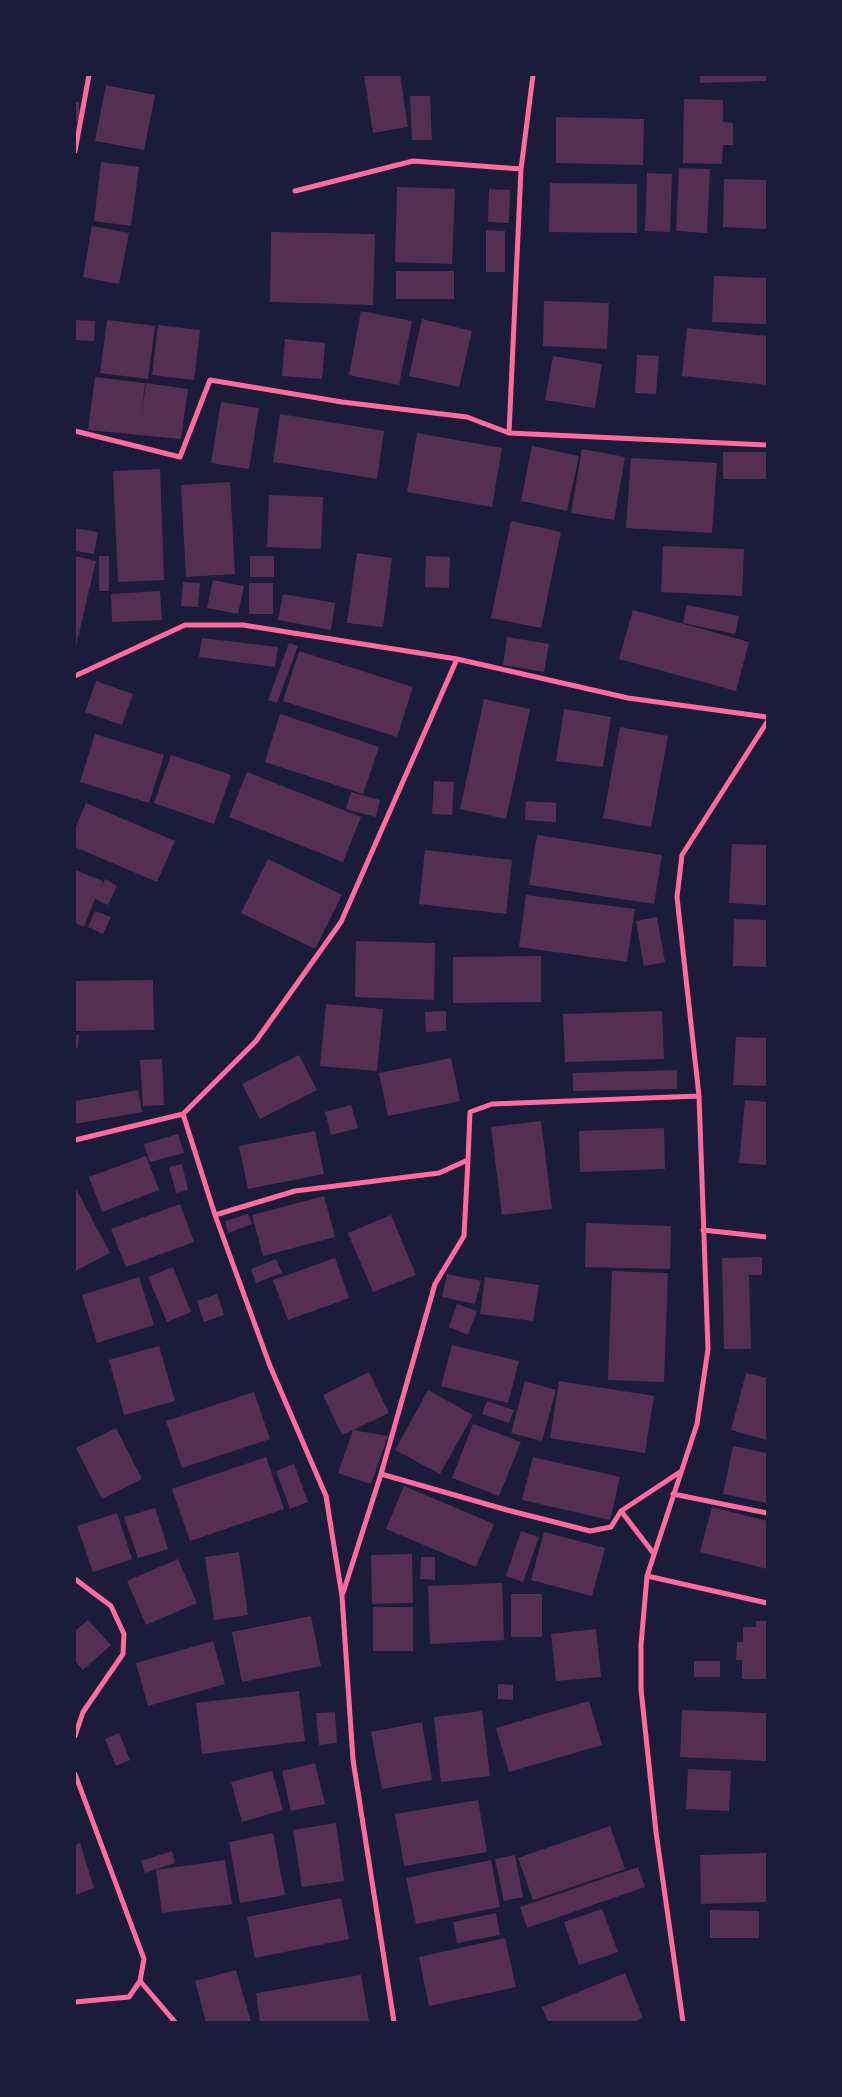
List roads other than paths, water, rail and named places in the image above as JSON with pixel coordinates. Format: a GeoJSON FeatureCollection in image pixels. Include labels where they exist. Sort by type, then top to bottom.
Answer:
{"type":"FeatureCollection","features":[{"type":"Feature","properties":{"kind":"street"},"geometry":{"type":"LineString","coordinates":[[75,151],[89,75]]}},
{"type":"Feature","properties":{"kind":"street"},"geometry":{"type":"LineString","coordinates":[[509,433],[522,169],[533,75]]}},
{"type":"Feature","properties":{"kind":"street"},"geometry":{"type":"LineString","coordinates":[[295,191],[413,161],[522,169]]}},
{"type":"Feature","properties":{"kind":"street"},"geometry":{"type":"LineString","coordinates":[[75,431],[180,457],[210,380],[342,402],[467,417],[509,433],[767,445]]}},
{"type":"Feature","properties":{"kind":"street"},"geometry":{"type":"LineString","coordinates":[[75,676],[185,625],[243,625],[457,659],[628,698],[767,717]]}},
{"type":"Feature","properties":{"kind":"street"},"geometry":{"type":"LineString","coordinates":[[75,1140],[183,1114],[256,1041],[341,922],[457,659]]}},
{"type":"Feature","properties":{"kind":"street"},"geometry":{"type":"LineString","coordinates":[[683,2022],[656,1832],[641,1689],[641,1645],[647,1576],[697,1424],[708,1349],[699,1096],[677,897],[682,855],[767,722]]}},
{"type":"Feature","properties":{"kind":"street"},"geometry":{"type":"LineString","coordinates":[[342,1596],[381,1474],[435,1284],[464,1236],[470,1112],[492,1104],[699,1096]]}},
{"type":"Feature","properties":{"kind":"street"},"geometry":{"type":"LineString","coordinates":[[183,1114],[215,1216],[270,1366],[326,1496],[342,1596],[353,1760],[394,2022]]}},
{"type":"Feature","properties":{"kind":"street"},"geometry":{"type":"LineString","coordinates":[[215,1216],[295,1191],[439,1173],[468,1160]]}},
{"type":"Feature","properties":{"kind":"street"},"geometry":{"type":"LineString","coordinates":[[703,1230],[767,1237]]}},
{"type":"Feature","properties":{"kind":"street"},"geometry":{"type":"LineString","coordinates":[[381,1474],[507,1510],[590,1531],[611,1527],[621,1511],[681,1472]]}},
{"type":"Feature","properties":{"kind":"street"},"geometry":{"type":"LineString","coordinates":[[673,1494],[767,1514]]}},
{"type":"Feature","properties":{"kind":"street"},"geometry":{"type":"LineString","coordinates":[[621,1511],[654,1554]]}},
{"type":"Feature","properties":{"kind":"street"},"geometry":{"type":"LineString","coordinates":[[647,1576],[767,1602]]}},
{"type":"Feature","properties":{"kind":"street"},"geometry":{"type":"LineString","coordinates":[[75,1579],[111,1606],[124,1634],[122,1654],[83,1712],[75,1736]]}},
{"type":"Feature","properties":{"kind":"street"},"geometry":{"type":"LineString","coordinates":[[75,1774],[144,1959],[140,1981],[130,1997],[75,2002]]}},
{"type":"Feature","properties":{"kind":"street"},"geometry":{"type":"LineString","coordinates":[[140,1981],[175,2022]]}}]}
